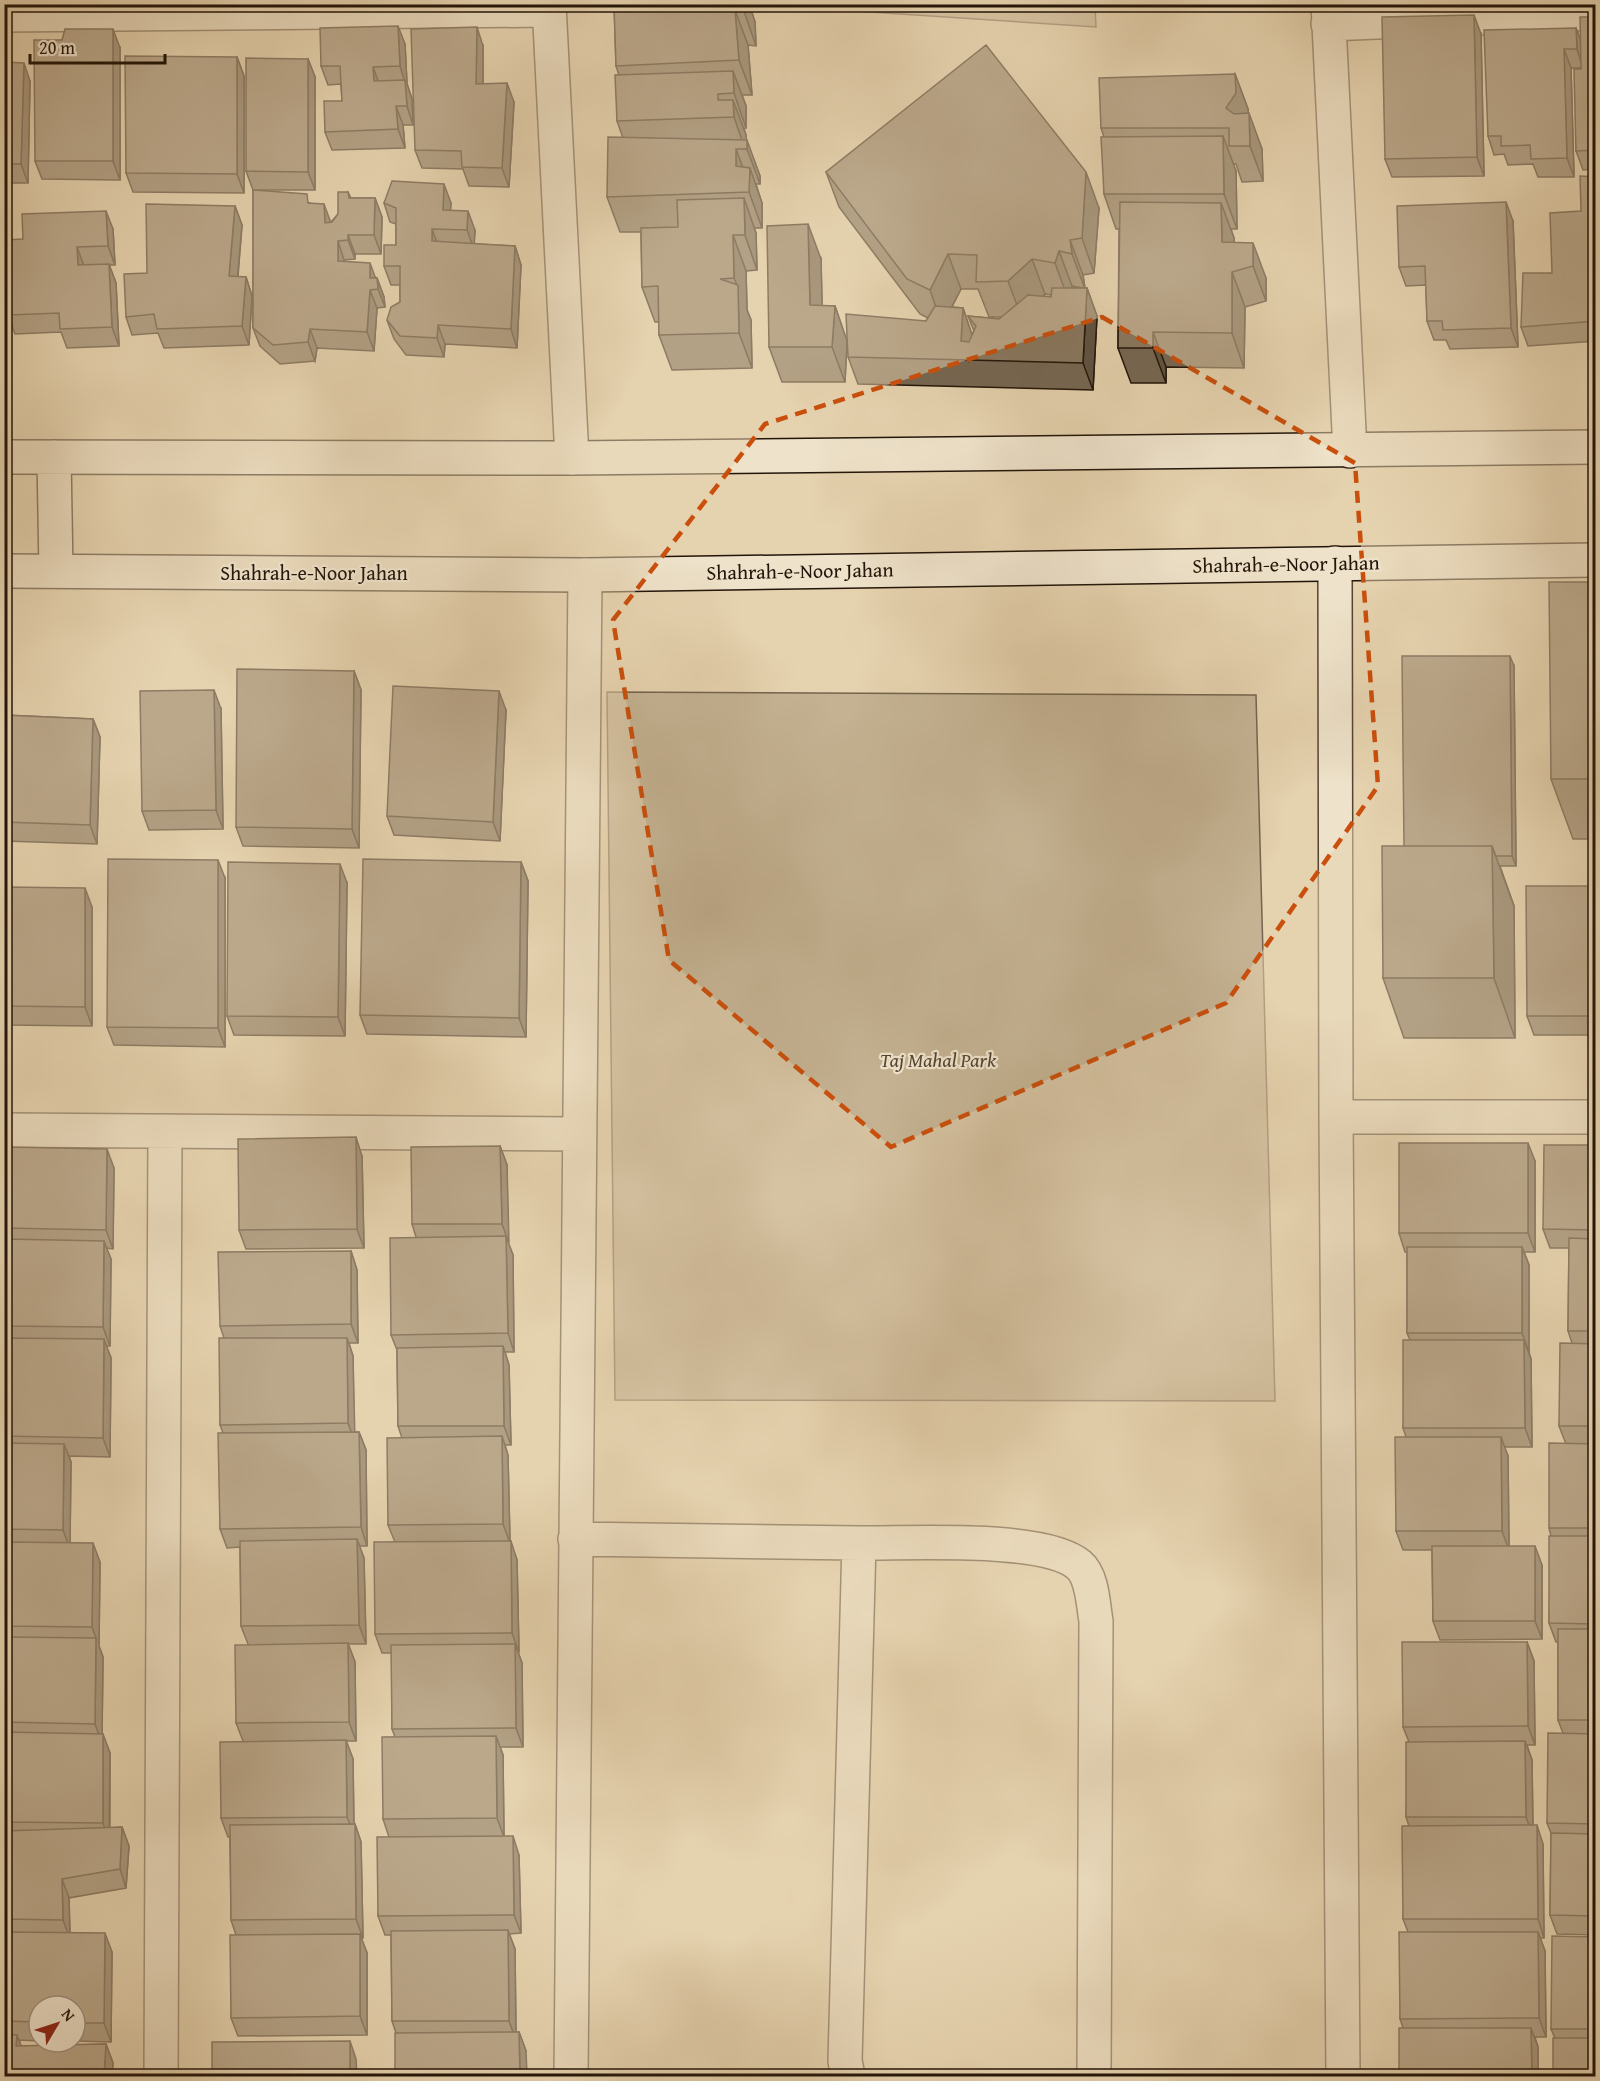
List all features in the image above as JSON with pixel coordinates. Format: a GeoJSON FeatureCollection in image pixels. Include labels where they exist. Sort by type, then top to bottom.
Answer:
{"type":"FeatureCollection","features":[{"type":"Feature","properties":{"kind":"street"},"geometry":{"type":"LineString","coordinates":[[4,15],[549,8],[572,458]]}},
{"type":"Feature","properties":{"kind":"street"},"geometry":{"type":"LineString","coordinates":[[1350,451],[1328,14],[1596,13]]}},
{"type":"Feature","properties":{"kind":"street"},"geometry":{"type":"LineString","coordinates":[[4,458],[572,458],[1596,447]]}},
{"type":"Feature","properties":{"kind":"street"},"geometry":{"type":"LineString","coordinates":[[54,458],[56,571]]}},
{"type":"Feature","properties":{"kind":"street","name":"Shahrah-e-Noor Jahan"},"geometry":{"type":"LineString","coordinates":[[4,571],[585,575],[1596,560]]}},
{"type":"Feature","properties":{"kind":"street"},"geometry":{"type":"LineString","coordinates":[[1335,563],[1336,1118],[1343,2076]]}},
{"type":"Feature","properties":{"kind":"street"},"geometry":{"type":"LineString","coordinates":[[571,2076],[585,575]]}},
{"type":"Feature","properties":{"kind":"street"},"geometry":{"type":"LineString","coordinates":[[1336,1118],[1596,1117]]}},
{"type":"Feature","properties":{"kind":"street"},"geometry":{"type":"LineString","coordinates":[[4,1130],[578,1134]]}},
{"type":"Feature","properties":{"kind":"street"},"geometry":{"type":"LineString","coordinates":[[161,2076],[165,1131]]}},
{"type":"Feature","properties":{"kind":"street"},"geometry":{"type":"LineString","coordinates":[[575,1539],[1027,1546],[1056,1553],[1081,1566],[1091,1587],[1096,1621],[1094,2076]]}},
{"type":"Feature","properties":{"kind":"street"},"geometry":{"type":"LineString","coordinates":[[848,2076],[845,2061],[859,1543]]}},
{"type":"Feature","properties":{"kind":"highlighted area"},"geometry":{"type":"Polygon","coordinates":[[[1102,317],[1355,463],[1378,786],[1226,1003],[891,1147],[669,960],[613,620],[765,424],[1102,317]]]}},
{"type":"Feature","properties":{"kind":"green space"},"geometry":{"type":"Polygon","coordinates":[[[1095,5],[1096,27],[779,6],[1095,5]]]}},
{"type":"Feature","properties":{"kind":"green space","name":"Taj Mahal Park"},"geometry":{"type":"Polygon","coordinates":[[[607,692],[1256,695],[1275,1401],[615,1400],[607,692]]]}},
{"type":"Feature","properties":{"kind":"building"},"geometry":{"type":"Polygon","coordinates":[[[614,4],[743,4],[744,11],[735,10],[739,60],[616,66],[614,4]]]}},
{"type":"Feature","properties":{"kind":"building"},"geometry":{"type":"Polygon","coordinates":[[[1474,15],[1477,157],[1385,159],[1382,17],[1474,15]]]}},
{"type":"Feature","properties":{"kind":"building"},"geometry":{"type":"Polygon","coordinates":[[[1580,17],[1596,17],[1596,150],[1576,151],[1574,69],[1581,69],[1580,17]]]}},
{"type":"Feature","properties":{"kind":"building"},"geometry":{"type":"Polygon","coordinates":[[[398,26],[400,66],[373,67],[374,81],[405,80],[407,106],[396,106],[398,129],[325,132],[324,101],[342,101],[340,66],[321,66],[320,28],[398,26]]]}},
{"type":"Feature","properties":{"kind":"building"},"geometry":{"type":"Polygon","coordinates":[[[477,27],[476,84],[507,83],[502,168],[462,167],[461,151],[415,150],[411,29],[477,27]]]}},
{"type":"Feature","properties":{"kind":"building"},"geometry":{"type":"Polygon","coordinates":[[[1576,28],[1577,49],[1564,49],[1567,158],[1531,159],[1530,145],[1501,146],[1501,136],[1488,136],[1484,30],[1576,28]]]}},
{"type":"Feature","properties":{"kind":"building"},"geometry":{"type":"Polygon","coordinates":[[[65,29],[113,29],[113,161],[35,161],[34,40],[62,40],[65,29]]]}},
{"type":"Feature","properties":{"kind":"building"},"geometry":{"type":"Polygon","coordinates":[[[986,45],[1086,172],[1082,238],[1070,240],[1072,254],[1059,251],[1055,263],[1032,259],[1008,281],[976,282],[977,255],[948,254],[930,290],[907,279],[826,172],[986,45]]]}},
{"type":"Feature","properties":{"kind":"building"},"geometry":{"type":"Polygon","coordinates":[[[125,56],[237,57],[237,174],[126,173],[125,56]]]}},
{"type":"Feature","properties":{"kind":"building"},"geometry":{"type":"Polygon","coordinates":[[[246,58],[308,59],[308,172],[246,171],[246,58]]]}},
{"type":"Feature","properties":{"kind":"building"},"geometry":{"type":"Polygon","coordinates":[[[4,62],[24,63],[21,164],[4,164],[4,62]]]}},
{"type":"Feature","properties":{"kind":"building"},"geometry":{"type":"Polygon","coordinates":[[[733,71],[734,93],[718,94],[718,100],[733,100],[734,117],[617,121],[615,75],[733,71]]]}},
{"type":"Feature","properties":{"kind":"building"},"geometry":{"type":"Polygon","coordinates":[[[1235,74],[1236,93],[1226,108],[1234,114],[1249,113],[1250,146],[1229,146],[1229,128],[1101,128],[1099,78],[1235,74]]]}},
{"type":"Feature","properties":{"kind":"building"},"geometry":{"type":"Polygon","coordinates":[[[1223,136],[1224,194],[1104,194],[1101,137],[1223,136]]]}},
{"type":"Feature","properties":{"kind":"building"},"geometry":{"type":"Polygon","coordinates":[[[608,137],[747,140],[747,149],[736,149],[736,166],[750,168],[749,192],[607,197],[608,137]]]}},
{"type":"Feature","properties":{"kind":"building"},"geometry":{"type":"Polygon","coordinates":[[[1580,176],[1596,177],[1596,321],[1521,327],[1523,273],[1552,273],[1550,213],[1581,211],[1580,176]]]}},
{"type":"Feature","properties":{"kind":"building"},"geometry":{"type":"Polygon","coordinates":[[[392,181],[444,184],[443,210],[468,211],[467,230],[432,229],[432,241],[515,246],[511,329],[438,325],[437,338],[400,336],[387,320],[391,307],[400,302],[400,266],[384,266],[384,245],[396,245],[396,208],[384,203],[392,181]]]}},
{"type":"Feature","properties":{"kind":"building"},"geometry":{"type":"Polygon","coordinates":[[[253,190],[307,194],[308,203],[324,204],[325,223],[332,222],[338,214],[338,192],[348,192],[349,198],[375,198],[374,235],[348,235],[348,240],[338,241],[338,261],[370,263],[370,278],[377,278],[378,289],[370,290],[367,332],[310,329],[308,342],[273,345],[253,328],[253,190]]]}},
{"type":"Feature","properties":{"kind":"building"},"geometry":{"type":"Polygon","coordinates":[[[744,198],[745,235],[733,235],[734,278],[720,279],[738,285],[739,333],[659,335],[658,286],[642,287],[641,228],[678,227],[677,200],[744,198]]]}},
{"type":"Feature","properties":{"kind":"building"},"geometry":{"type":"Polygon","coordinates":[[[1120,202],[1221,203],[1222,242],[1253,243],[1253,266],[1232,272],[1232,333],[1153,332],[1153,348],[1118,348],[1120,202]]]}},
{"type":"Feature","properties":{"kind":"building"},"geometry":{"type":"Polygon","coordinates":[[[1506,202],[1511,328],[1443,330],[1442,321],[1427,321],[1425,266],[1399,267],[1397,206],[1506,202]]]}},
{"type":"Feature","properties":{"kind":"building"},"geometry":{"type":"Polygon","coordinates":[[[146,204],[235,206],[229,276],[246,277],[242,326],[157,329],[154,314],[126,317],[124,274],[147,273],[146,204]]]}},
{"type":"Feature","properties":{"kind":"building"},"geometry":{"type":"Polygon","coordinates":[[[106,211],[108,246],[77,247],[78,265],[109,264],[112,327],[60,329],[59,313],[8,315],[4,240],[23,239],[22,214],[106,211]]]}},
{"type":"Feature","properties":{"kind":"building"},"geometry":{"type":"Polygon","coordinates":[[[808,224],[810,305],[835,306],[832,347],[769,347],[767,226],[808,224]]]}},
{"type":"Feature","properties":{"kind":"building"},"geometry":{"type":"Polygon","coordinates":[[[1052,288],[1087,288],[1083,363],[848,357],[846,314],[926,321],[935,306],[963,308],[961,341],[969,342],[976,326],[968,316],[999,319],[1028,295],[1051,297],[1052,288]]]}},
{"type":"Feature","properties":{"kind":"building"},"geometry":{"type":"Polygon","coordinates":[[[1549,582],[1596,582],[1596,779],[1551,779],[1549,582]]]}},
{"type":"Feature","properties":{"kind":"building"},"geometry":{"type":"Polygon","coordinates":[[[1402,656],[1510,656],[1512,856],[1496,856],[1492,846],[1404,846],[1402,656]]]}},
{"type":"Feature","properties":{"kind":"building"},"geometry":{"type":"Polygon","coordinates":[[[237,669],[354,671],[352,829],[236,827],[237,669]]]}},
{"type":"Feature","properties":{"kind":"building"},"geometry":{"type":"Polygon","coordinates":[[[393,686],[499,691],[493,822],[387,816],[393,686]]]}},
{"type":"Feature","properties":{"kind":"building"},"geometry":{"type":"Polygon","coordinates":[[[214,690],[216,810],[142,811],[140,691],[214,690]]]}},
{"type":"Feature","properties":{"kind":"building"},"geometry":{"type":"Polygon","coordinates":[[[4,715],[93,719],[90,825],[4,822],[4,715]]]}},
{"type":"Feature","properties":{"kind":"building"},"geometry":{"type":"Polygon","coordinates":[[[1382,846],[1492,846],[1494,978],[1383,978],[1382,846]]]}},
{"type":"Feature","properties":{"kind":"building"},"geometry":{"type":"Polygon","coordinates":[[[108,859],[218,860],[218,1028],[107,1027],[108,859]]]}},
{"type":"Feature","properties":{"kind":"building"},"geometry":{"type":"Polygon","coordinates":[[[363,859],[521,862],[519,1018],[360,1015],[363,859]]]}},
{"type":"Feature","properties":{"kind":"building"},"geometry":{"type":"Polygon","coordinates":[[[228,862],[340,864],[338,1017],[227,1016],[228,862]]]}},
{"type":"Feature","properties":{"kind":"building"},"geometry":{"type":"Polygon","coordinates":[[[1526,886],[1596,886],[1596,1016],[1527,1016],[1526,886]]]}},
{"type":"Feature","properties":{"kind":"building"},"geometry":{"type":"Polygon","coordinates":[[[4,887],[85,888],[85,1007],[4,1006],[4,887]]]}},
{"type":"Feature","properties":{"kind":"building"},"geometry":{"type":"Polygon","coordinates":[[[356,1137],[357,1229],[239,1230],[238,1139],[356,1137]]]}},
{"type":"Feature","properties":{"kind":"building"},"geometry":{"type":"Polygon","coordinates":[[[1399,1143],[1528,1143],[1528,1233],[1399,1233],[1399,1143]]]}},
{"type":"Feature","properties":{"kind":"building"},"geometry":{"type":"Polygon","coordinates":[[[1544,1145],[1596,1145],[1596,1230],[1543,1229],[1544,1145]]]}},
{"type":"Feature","properties":{"kind":"building"},"geometry":{"type":"Polygon","coordinates":[[[500,1146],[502,1224],[412,1224],[411,1147],[500,1146]]]}},
{"type":"Feature","properties":{"kind":"building"},"geometry":{"type":"Polygon","coordinates":[[[4,1147],[107,1149],[106,1230],[4,1228],[4,1147]]]}},
{"type":"Feature","properties":{"kind":"building"},"geometry":{"type":"Polygon","coordinates":[[[506,1236],[508,1333],[391,1335],[390,1238],[506,1236]]]}},
{"type":"Feature","properties":{"kind":"building"},"geometry":{"type":"Polygon","coordinates":[[[1569,1238],[1596,1239],[1596,1331],[1568,1331],[1569,1238]]]}},
{"type":"Feature","properties":{"kind":"building"},"geometry":{"type":"Polygon","coordinates":[[[4,1239],[104,1241],[103,1327],[4,1326],[4,1239]]]}},
{"type":"Feature","properties":{"kind":"building"},"geometry":{"type":"Polygon","coordinates":[[[1407,1247],[1522,1247],[1522,1333],[1407,1333],[1407,1247]]]}},
{"type":"Feature","properties":{"kind":"building"},"geometry":{"type":"Polygon","coordinates":[[[351,1251],[351,1324],[220,1326],[218,1252],[351,1251]]]}},
{"type":"Feature","properties":{"kind":"building"},"geometry":{"type":"Polygon","coordinates":[[[4,1338],[104,1339],[103,1438],[4,1436],[4,1338]]]}},
{"type":"Feature","properties":{"kind":"building"},"geometry":{"type":"Polygon","coordinates":[[[219,1338],[347,1338],[348,1423],[220,1425],[219,1338]]]}},
{"type":"Feature","properties":{"kind":"building"},"geometry":{"type":"Polygon","coordinates":[[[1403,1340],[1524,1340],[1525,1428],[1403,1428],[1403,1340]]]}},
{"type":"Feature","properties":{"kind":"building"},"geometry":{"type":"Polygon","coordinates":[[[1560,1343],[1596,1344],[1596,1426],[1559,1426],[1560,1343]]]}},
{"type":"Feature","properties":{"kind":"building"},"geometry":{"type":"Polygon","coordinates":[[[503,1346],[504,1426],[398,1426],[397,1348],[503,1346]]]}},
{"type":"Feature","properties":{"kind":"building"},"geometry":{"type":"Polygon","coordinates":[[[359,1432],[361,1527],[220,1529],[218,1433],[359,1432]]]}},
{"type":"Feature","properties":{"kind":"building"},"geometry":{"type":"Polygon","coordinates":[[[502,1436],[503,1524],[388,1525],[387,1438],[502,1436]]]}},
{"type":"Feature","properties":{"kind":"building"},"geometry":{"type":"Polygon","coordinates":[[[1395,1437],[1501,1437],[1502,1531],[1396,1531],[1395,1437]]]}},
{"type":"Feature","properties":{"kind":"building"},"geometry":{"type":"Polygon","coordinates":[[[4,1443],[64,1444],[63,1530],[4,1529],[4,1443]]]}},
{"type":"Feature","properties":{"kind":"building"},"geometry":{"type":"Polygon","coordinates":[[[1549,1443],[1596,1444],[1596,1528],[1549,1528],[1549,1443]]]}},
{"type":"Feature","properties":{"kind":"building"},"geometry":{"type":"Polygon","coordinates":[[[1549,1536],[1596,1536],[1596,1624],[1549,1623],[1549,1536]]]}},
{"type":"Feature","properties":{"kind":"building"},"geometry":{"type":"Polygon","coordinates":[[[357,1539],[359,1625],[241,1626],[240,1541],[357,1539]]]}},
{"type":"Feature","properties":{"kind":"building"},"geometry":{"type":"Polygon","coordinates":[[[511,1541],[512,1633],[375,1634],[374,1542],[511,1541]]]}},
{"type":"Feature","properties":{"kind":"building"},"geometry":{"type":"Polygon","coordinates":[[[4,1542],[93,1543],[92,1627],[4,1626],[4,1542]]]}},
{"type":"Feature","properties":{"kind":"building"},"geometry":{"type":"Polygon","coordinates":[[[1432,1546],[1535,1546],[1535,1621],[1433,1621],[1432,1546]]]}},
{"type":"Feature","properties":{"kind":"building"},"geometry":{"type":"Polygon","coordinates":[[[1558,1629],[1596,1629],[1596,1720],[1558,1720],[1558,1629]]]}},
{"type":"Feature","properties":{"kind":"building"},"geometry":{"type":"Polygon","coordinates":[[[4,1637],[96,1638],[95,1724],[4,1722],[4,1637]]]}},
{"type":"Feature","properties":{"kind":"building"},"geometry":{"type":"Polygon","coordinates":[[[1402,1642],[1527,1642],[1528,1726],[1403,1727],[1402,1642]]]}},
{"type":"Feature","properties":{"kind":"building"},"geometry":{"type":"Polygon","coordinates":[[[348,1643],[349,1722],[236,1723],[235,1645],[348,1643]]]}},
{"type":"Feature","properties":{"kind":"building"},"geometry":{"type":"Polygon","coordinates":[[[515,1644],[516,1728],[392,1729],[391,1645],[515,1644]]]}},
{"type":"Feature","properties":{"kind":"building"},"geometry":{"type":"Polygon","coordinates":[[[4,1732],[103,1734],[103,1823],[4,1822],[4,1732]]]}},
{"type":"Feature","properties":{"kind":"building"},"geometry":{"type":"Polygon","coordinates":[[[1548,1733],[1596,1734],[1596,1824],[1547,1823],[1548,1733]]]}},
{"type":"Feature","properties":{"kind":"building"},"geometry":{"type":"Polygon","coordinates":[[[496,1736],[497,1818],[383,1819],[382,1737],[496,1736]]]}},
{"type":"Feature","properties":{"kind":"building"},"geometry":{"type":"Polygon","coordinates":[[[346,1740],[347,1817],[221,1818],[220,1742],[346,1740]]]}},
{"type":"Feature","properties":{"kind":"building"},"geometry":{"type":"Polygon","coordinates":[[[1525,1741],[1526,1817],[1406,1817],[1406,1742],[1525,1741]]]}},
{"type":"Feature","properties":{"kind":"building"},"geometry":{"type":"Polygon","coordinates":[[[355,1824],[356,1919],[231,1920],[230,1825],[355,1824]]]}},
{"type":"Feature","properties":{"kind":"building"},"geometry":{"type":"Polygon","coordinates":[[[1537,1825],[1538,1919],[1403,1919],[1402,1826],[1537,1825]]]}},
{"type":"Feature","properties":{"kind":"building"},"geometry":{"type":"Polygon","coordinates":[[[122,1827],[120,1869],[62,1879],[63,1920],[4,1919],[4,1831],[122,1827]]]}},
{"type":"Feature","properties":{"kind":"building"},"geometry":{"type":"Polygon","coordinates":[[[1551,1833],[1596,1834],[1596,1916],[1550,1915],[1551,1833]]]}},
{"type":"Feature","properties":{"kind":"building"},"geometry":{"type":"Polygon","coordinates":[[[513,1836],[514,1915],[378,1916],[377,1837],[513,1836]]]}},
{"type":"Feature","properties":{"kind":"building"},"geometry":{"type":"Polygon","coordinates":[[[508,1930],[509,2021],[392,2021],[391,1931],[508,1930]]]}},
{"type":"Feature","properties":{"kind":"building"},"geometry":{"type":"Polygon","coordinates":[[[4,1932],[105,1933],[104,2023],[87,2023],[87,1994],[27,1994],[27,2022],[4,2021],[4,1932]]]}},
{"type":"Feature","properties":{"kind":"building"},"geometry":{"type":"Polygon","coordinates":[[[1399,1932],[1538,1932],[1539,2018],[1400,2019],[1399,1932]]]}},
{"type":"Feature","properties":{"kind":"building"},"geometry":{"type":"Polygon","coordinates":[[[360,1934],[360,2016],[231,2018],[230,1935],[360,1934]]]}},
{"type":"Feature","properties":{"kind":"building"},"geometry":{"type":"Polygon","coordinates":[[[1552,1936],[1596,1937],[1596,2029],[1551,2029],[1552,1936]]]}},
{"type":"Feature","properties":{"kind":"building"},"geometry":{"type":"Polygon","coordinates":[[[1399,2028],[1531,2028],[1532,2076],[1399,2076],[1399,2028]]]}},
{"type":"Feature","properties":{"kind":"building"},"geometry":{"type":"Polygon","coordinates":[[[519,2032],[520,2076],[395,2076],[395,2033],[519,2032]]]}},
{"type":"Feature","properties":{"kind":"building"},"geometry":{"type":"Polygon","coordinates":[[[4,2034],[17,2035],[16,2046],[27,2046],[27,2054],[87,2054],[87,2044],[106,2044],[104,2076],[4,2076],[4,2034]]]}},
{"type":"Feature","properties":{"kind":"building"},"geometry":{"type":"Polygon","coordinates":[[[1553,2038],[1596,2038],[1596,2076],[1553,2076],[1553,2038]]]}},
{"type":"Feature","properties":{"kind":"building"},"geometry":{"type":"Polygon","coordinates":[[[350,2041],[350,2076],[212,2076],[212,2042],[350,2041]]]}}]}
